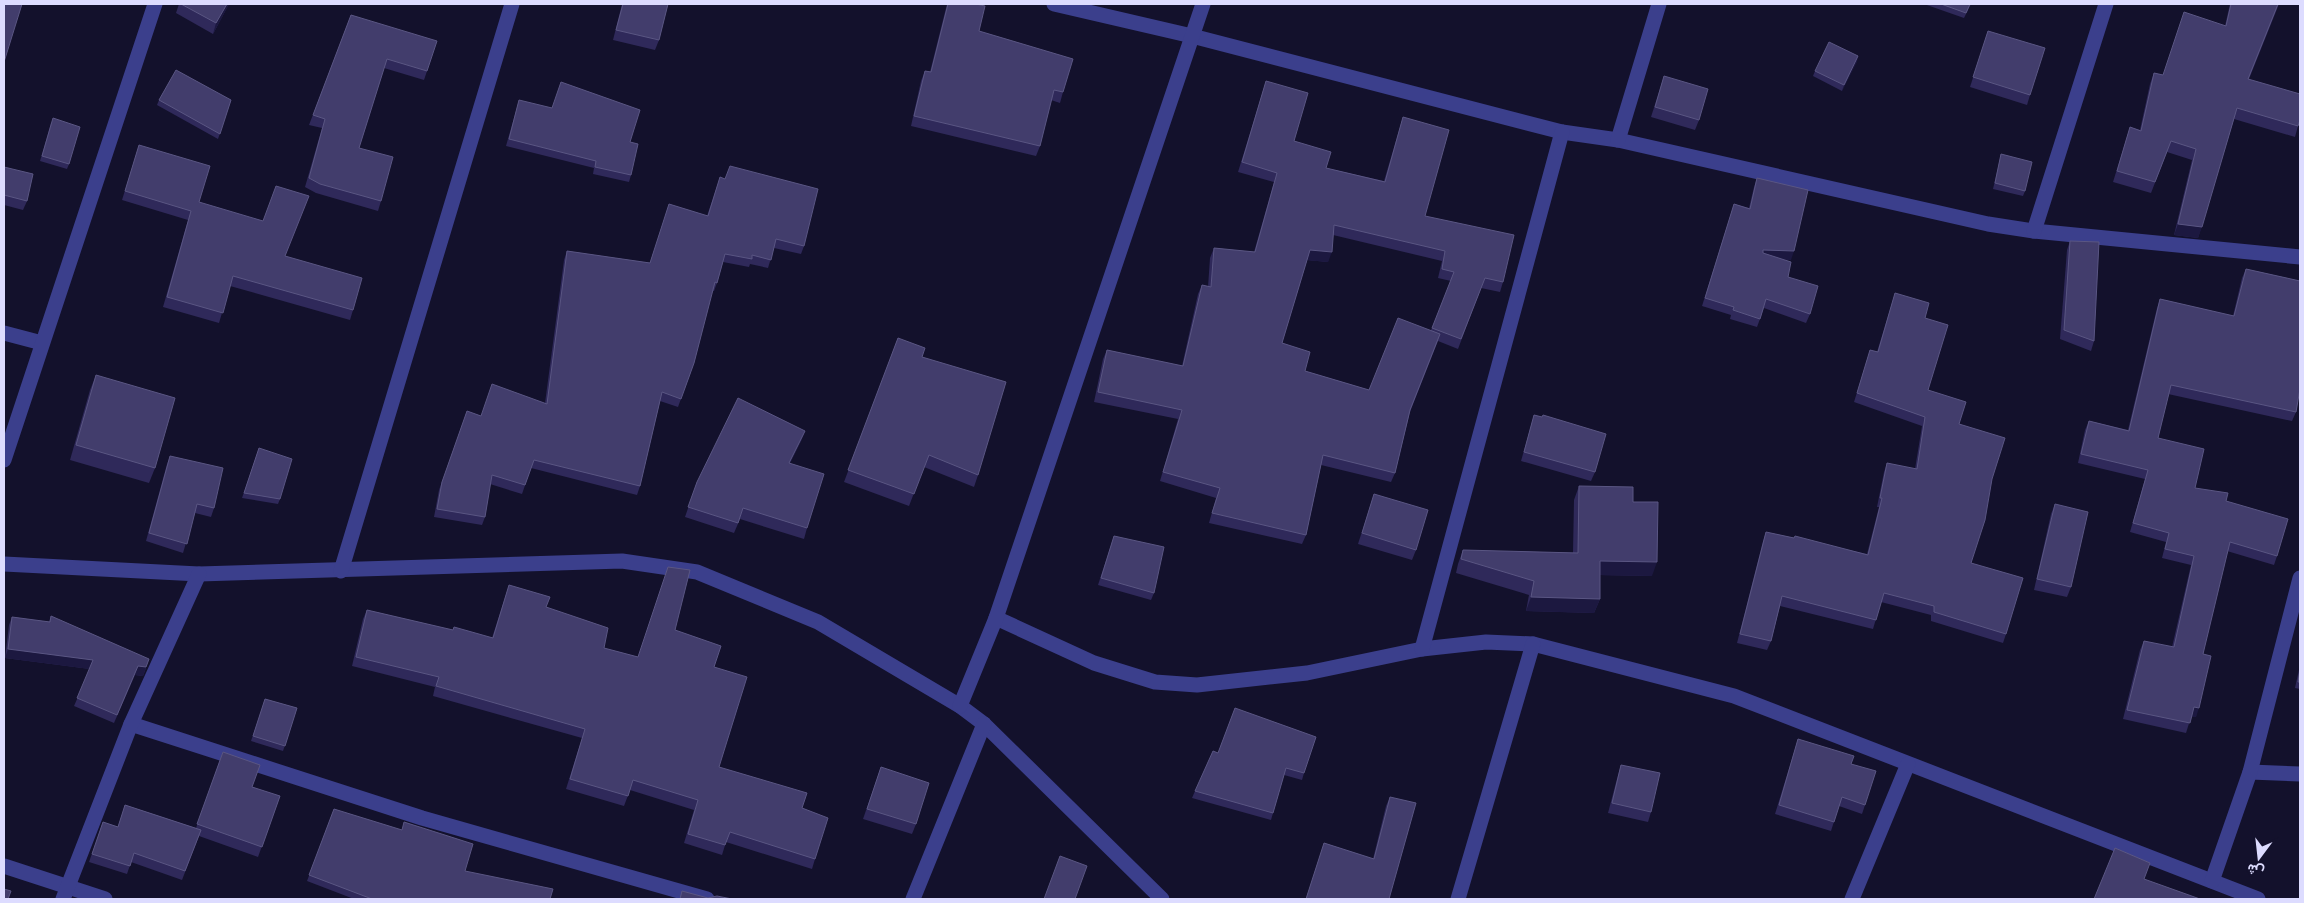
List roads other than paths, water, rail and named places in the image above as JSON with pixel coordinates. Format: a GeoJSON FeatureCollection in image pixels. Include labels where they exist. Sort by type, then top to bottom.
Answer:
{"type":"FeatureCollection","features":[{"type":"Feature","properties":{"kind":"street"},"geometry":{"type":"LineString","coordinates":[[4,460],[155,4]]}},
{"type":"Feature","properties":{"kind":"street"},"geometry":{"type":"LineString","coordinates":[[341,571],[512,4]]}},
{"type":"Feature","properties":{"kind":"street"},"geometry":{"type":"LineString","coordinates":[[1054,4],[1192,36],[1562,132],[1618,140],[1988,224],[2300,257]]}},
{"type":"Feature","properties":{"kind":"street"},"geometry":{"type":"LineString","coordinates":[[960,706],[996,618],[1203,4]]}},
{"type":"Feature","properties":{"kind":"street"},"geometry":{"type":"LineString","coordinates":[[1618,140],[1658,4]]}},
{"type":"Feature","properties":{"kind":"street"},"geometry":{"type":"LineString","coordinates":[[2034,230],[2106,4]]}},
{"type":"Feature","properties":{"kind":"street"},"geometry":{"type":"LineString","coordinates":[[1422,649],[1562,132]]}},
{"type":"Feature","properties":{"kind":"street"},"geometry":{"type":"LineString","coordinates":[[4,333],[42,343]]}},
{"type":"Feature","properties":{"kind":"street"},"geometry":{"type":"LineString","coordinates":[[4,564],[199,574],[622,561],[697,572],[818,622],[960,706],[984,724],[1162,899]]}},
{"type":"Feature","properties":{"kind":"street"},"geometry":{"type":"LineString","coordinates":[[65,893],[131,724],[199,574]]}},
{"type":"Feature","properties":{"kind":"street"},"geometry":{"type":"LineString","coordinates":[[2212,881],[2250,772],[2300,578]]}},
{"type":"Feature","properties":{"kind":"street"},"geometry":{"type":"LineString","coordinates":[[996,618],[1094,663],[1155,682],[1197,686],[1306,673],[1422,649],[1486,642],[1533,644],[1734,696],[2258,899]]}},
{"type":"Feature","properties":{"kind":"street"},"geometry":{"type":"LineString","coordinates":[[1458,899],[1533,644]]}},
{"type":"Feature","properties":{"kind":"street"},"geometry":{"type":"LineString","coordinates":[[131,724],[660,893],[707,899]]}},
{"type":"Feature","properties":{"kind":"street"},"geometry":{"type":"LineString","coordinates":[[913,899],[984,724]]}},
{"type":"Feature","properties":{"kind":"street"},"geometry":{"type":"LineString","coordinates":[[1852,899],[1908,764]]}},
{"type":"Feature","properties":{"kind":"street"},"geometry":{"type":"LineString","coordinates":[[2250,772],[2300,774]]}},
{"type":"Feature","properties":{"kind":"street"},"geometry":{"type":"LineString","coordinates":[[4,866],[65,893],[106,899]]}}]}
